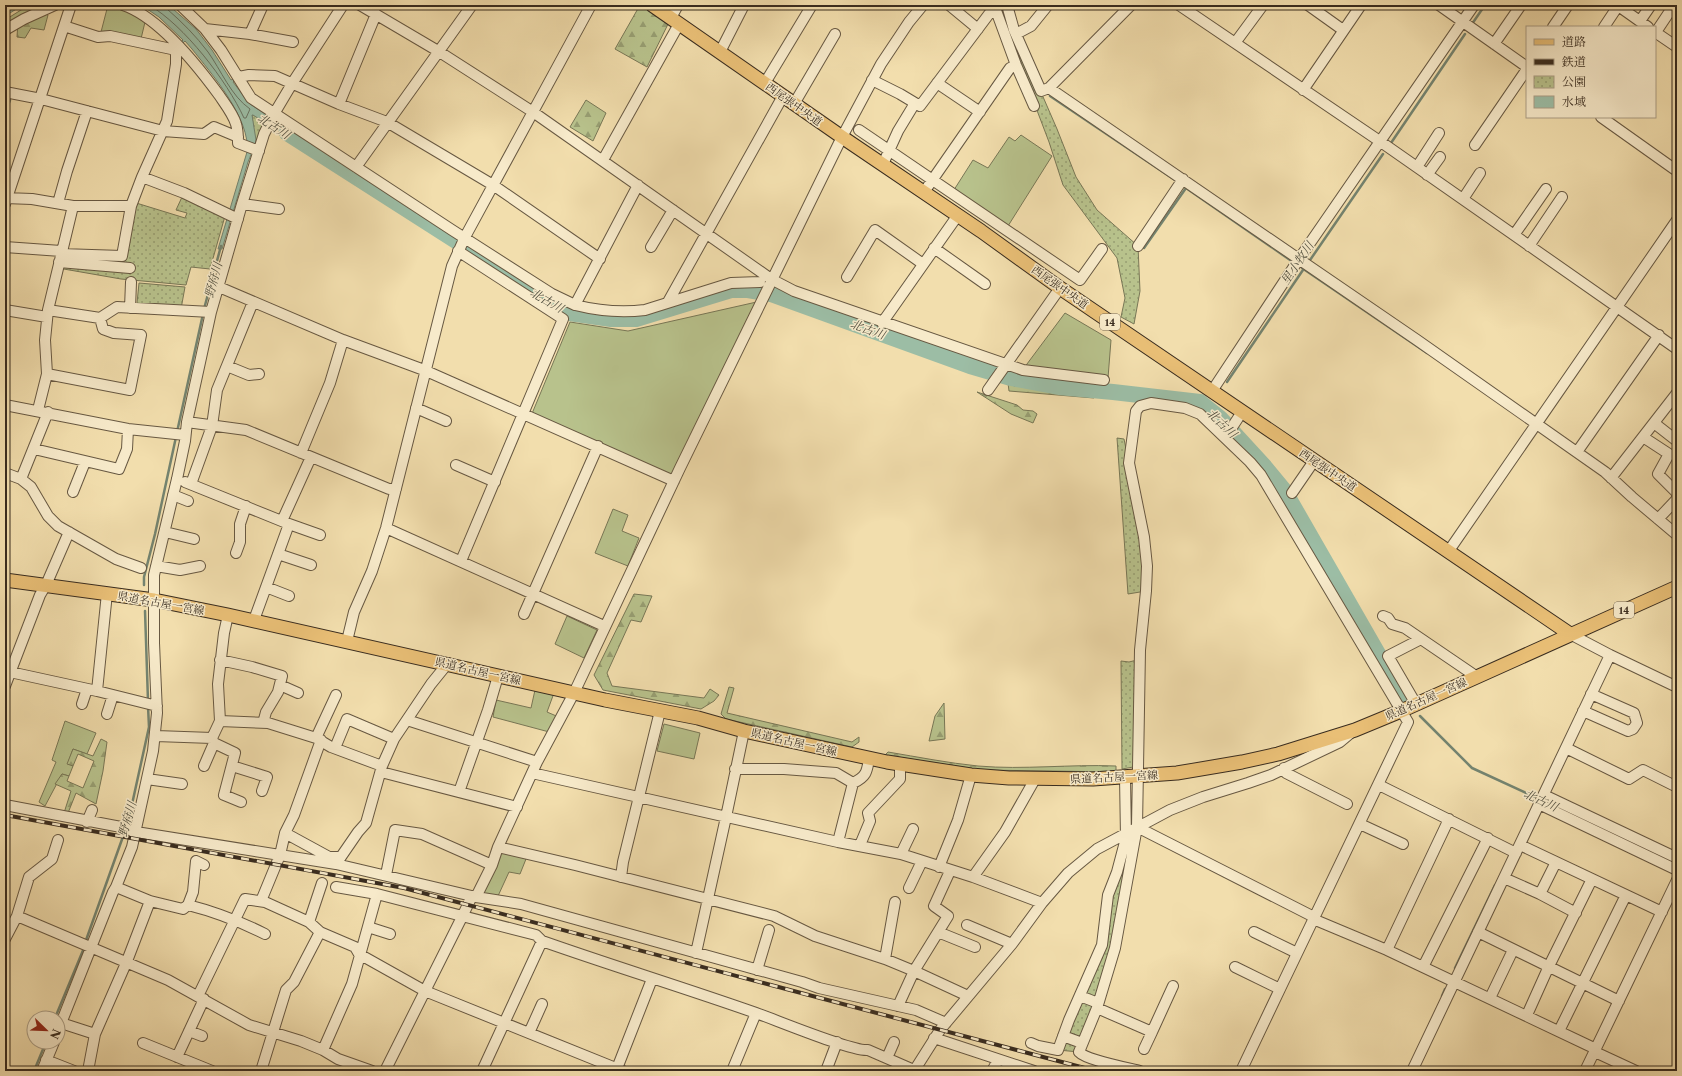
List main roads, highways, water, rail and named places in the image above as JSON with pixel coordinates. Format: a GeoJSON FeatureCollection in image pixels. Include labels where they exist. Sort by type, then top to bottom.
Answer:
{"type":"FeatureCollection","features":[{"type":"Feature","properties":{"kind":"main road","name":"西尾張中央道"},"geometry":{"type":"LineString","coordinates":[[652,5],[842,137],[958,215],[1060,288],[1212,391],[1239,417],[1314,461],[1570,634]]}},
{"type":"Feature","properties":{"kind":"main road","name":"県道名古屋一宮線"},"geometry":{"type":"LineString","coordinates":[[5,580],[154,600],[254,620],[448,663],[574,693],[698,718],[744,731],[900,765],[971,775],[1035,779],[1093,780],[1177,773],[1242,762],[1278,754],[1355,730],[1401,711],[1570,634]]}},
{"type":"Feature","properties":{"kind":"main road","name":"14"},"geometry":{"type":"LineString","coordinates":[[1570,634],[1677,587]]}},
{"type":"Feature","properties":{"kind":"water"},"geometry":{"type":"Polygon","coordinates":[[[5,5],[23,5],[5,16],[5,5]]]}},
{"type":"Feature","properties":{"kind":"water"},"geometry":{"type":"Polygon","coordinates":[[[141,5],[168,5],[173,9],[196,29],[212,50],[231,80],[236,79],[233,82],[250,104],[308,141],[304,147],[252,115],[256,140],[255,145],[248,162],[222,249],[218,249],[247,152],[247,139],[243,125],[219,83],[192,49],[185,41],[181,45],[179,44],[183,40],[159,17],[141,5]]]}},
{"type":"Feature","properties":{"kind":"waterway","name":"里小牧川"},"geometry":{"type":"LineString","coordinates":[[1472,24],[1485,5]]}},
{"type":"Feature","properties":{"kind":"waterway","name":"里小牧川"},"geometry":{"type":"LineString","coordinates":[[1391,143],[1465,34]]}},
{"type":"Feature","properties":{"kind":"waterway"},"geometry":{"type":"LineString","coordinates":[[1050,96],[1178,182]]}},
{"type":"Feature","properties":{"kind":"waterway"},"geometry":{"type":"LineString","coordinates":[[5,98],[10,100],[5,113]]}},
{"type":"Feature","properties":{"kind":"waterway","name":"北古川"},"geometry":{"type":"LineString","coordinates":[[287,133],[456,241],[549,303],[569,313],[611,319],[636,319],[731,290],[748,290],[771,294],[970,366],[1011,378],[1059,387],[1200,402],[1220,418],[1284,490],[1396,685],[1406,698]]}},
{"type":"Feature","properties":{"kind":"waterway","name":"里小牧川"},"geometry":{"type":"LineString","coordinates":[[1308,263],[1383,154]]}},
{"type":"Feature","properties":{"kind":"waterway"},"geometry":{"type":"LineString","coordinates":[[1144,248],[1186,188],[1293,262]]}},
{"type":"Feature","properties":{"kind":"waterway","name":"野府川"},"geometry":{"type":"LineString","coordinates":[[204,309],[221,246]]}},
{"type":"Feature","properties":{"kind":"waterway","name":"里小牧川"},"geometry":{"type":"LineString","coordinates":[[1227,382],[1305,267]]}},
{"type":"Feature","properties":{"kind":"waterway"},"geometry":{"type":"LineString","coordinates":[[1302,268],[1427,353]]}},
{"type":"Feature","properties":{"kind":"waterway","name":"野府川"},"geometry":{"type":"LineString","coordinates":[[177,432],[203,314]]}},
{"type":"Feature","properties":{"kind":"waterway","name":"野府川"},"geometry":{"type":"LineString","coordinates":[[144,585],[144,577],[176,437]]}},
{"type":"Feature","properties":{"kind":"waterway","name":"野府川"},"geometry":{"type":"LineString","coordinates":[[145,611],[148,701]]}},
{"type":"Feature","properties":{"kind":"waterway","name":"野府川"},"geometry":{"type":"LineString","coordinates":[[127,827],[149,727],[148,706]]}},
{"type":"Feature","properties":{"kind":"waterway","name":"北古川"},"geometry":{"type":"LineString","coordinates":[[1420,716],[1472,768],[1539,799]]}},
{"type":"Feature","properties":{"kind":"waterway","name":"野府川"},"geometry":{"type":"LineString","coordinates":[[85,943],[125,831]]}},
{"type":"Feature","properties":{"kind":"waterway"},"geometry":{"type":"LineString","coordinates":[[1455,968],[1495,885]]}},
{"type":"Feature","properties":{"kind":"waterway","name":"野府川"},"geometry":{"type":"LineString","coordinates":[[58,1010],[84,948]]}},
{"type":"Feature","properties":{"kind":"waterway"},"geometry":{"type":"LineString","coordinates":[[1442,996],[1445,989]]}},
{"type":"Feature","properties":{"kind":"waterway","name":"野府川"},"geometry":{"type":"LineString","coordinates":[[34,1071],[43,1050]]}},
{"type":"Feature","properties":{"kind":"railway"},"geometry":{"type":"LineString","coordinates":[[5,815],[404,888],[1096,1071]]}}]}
